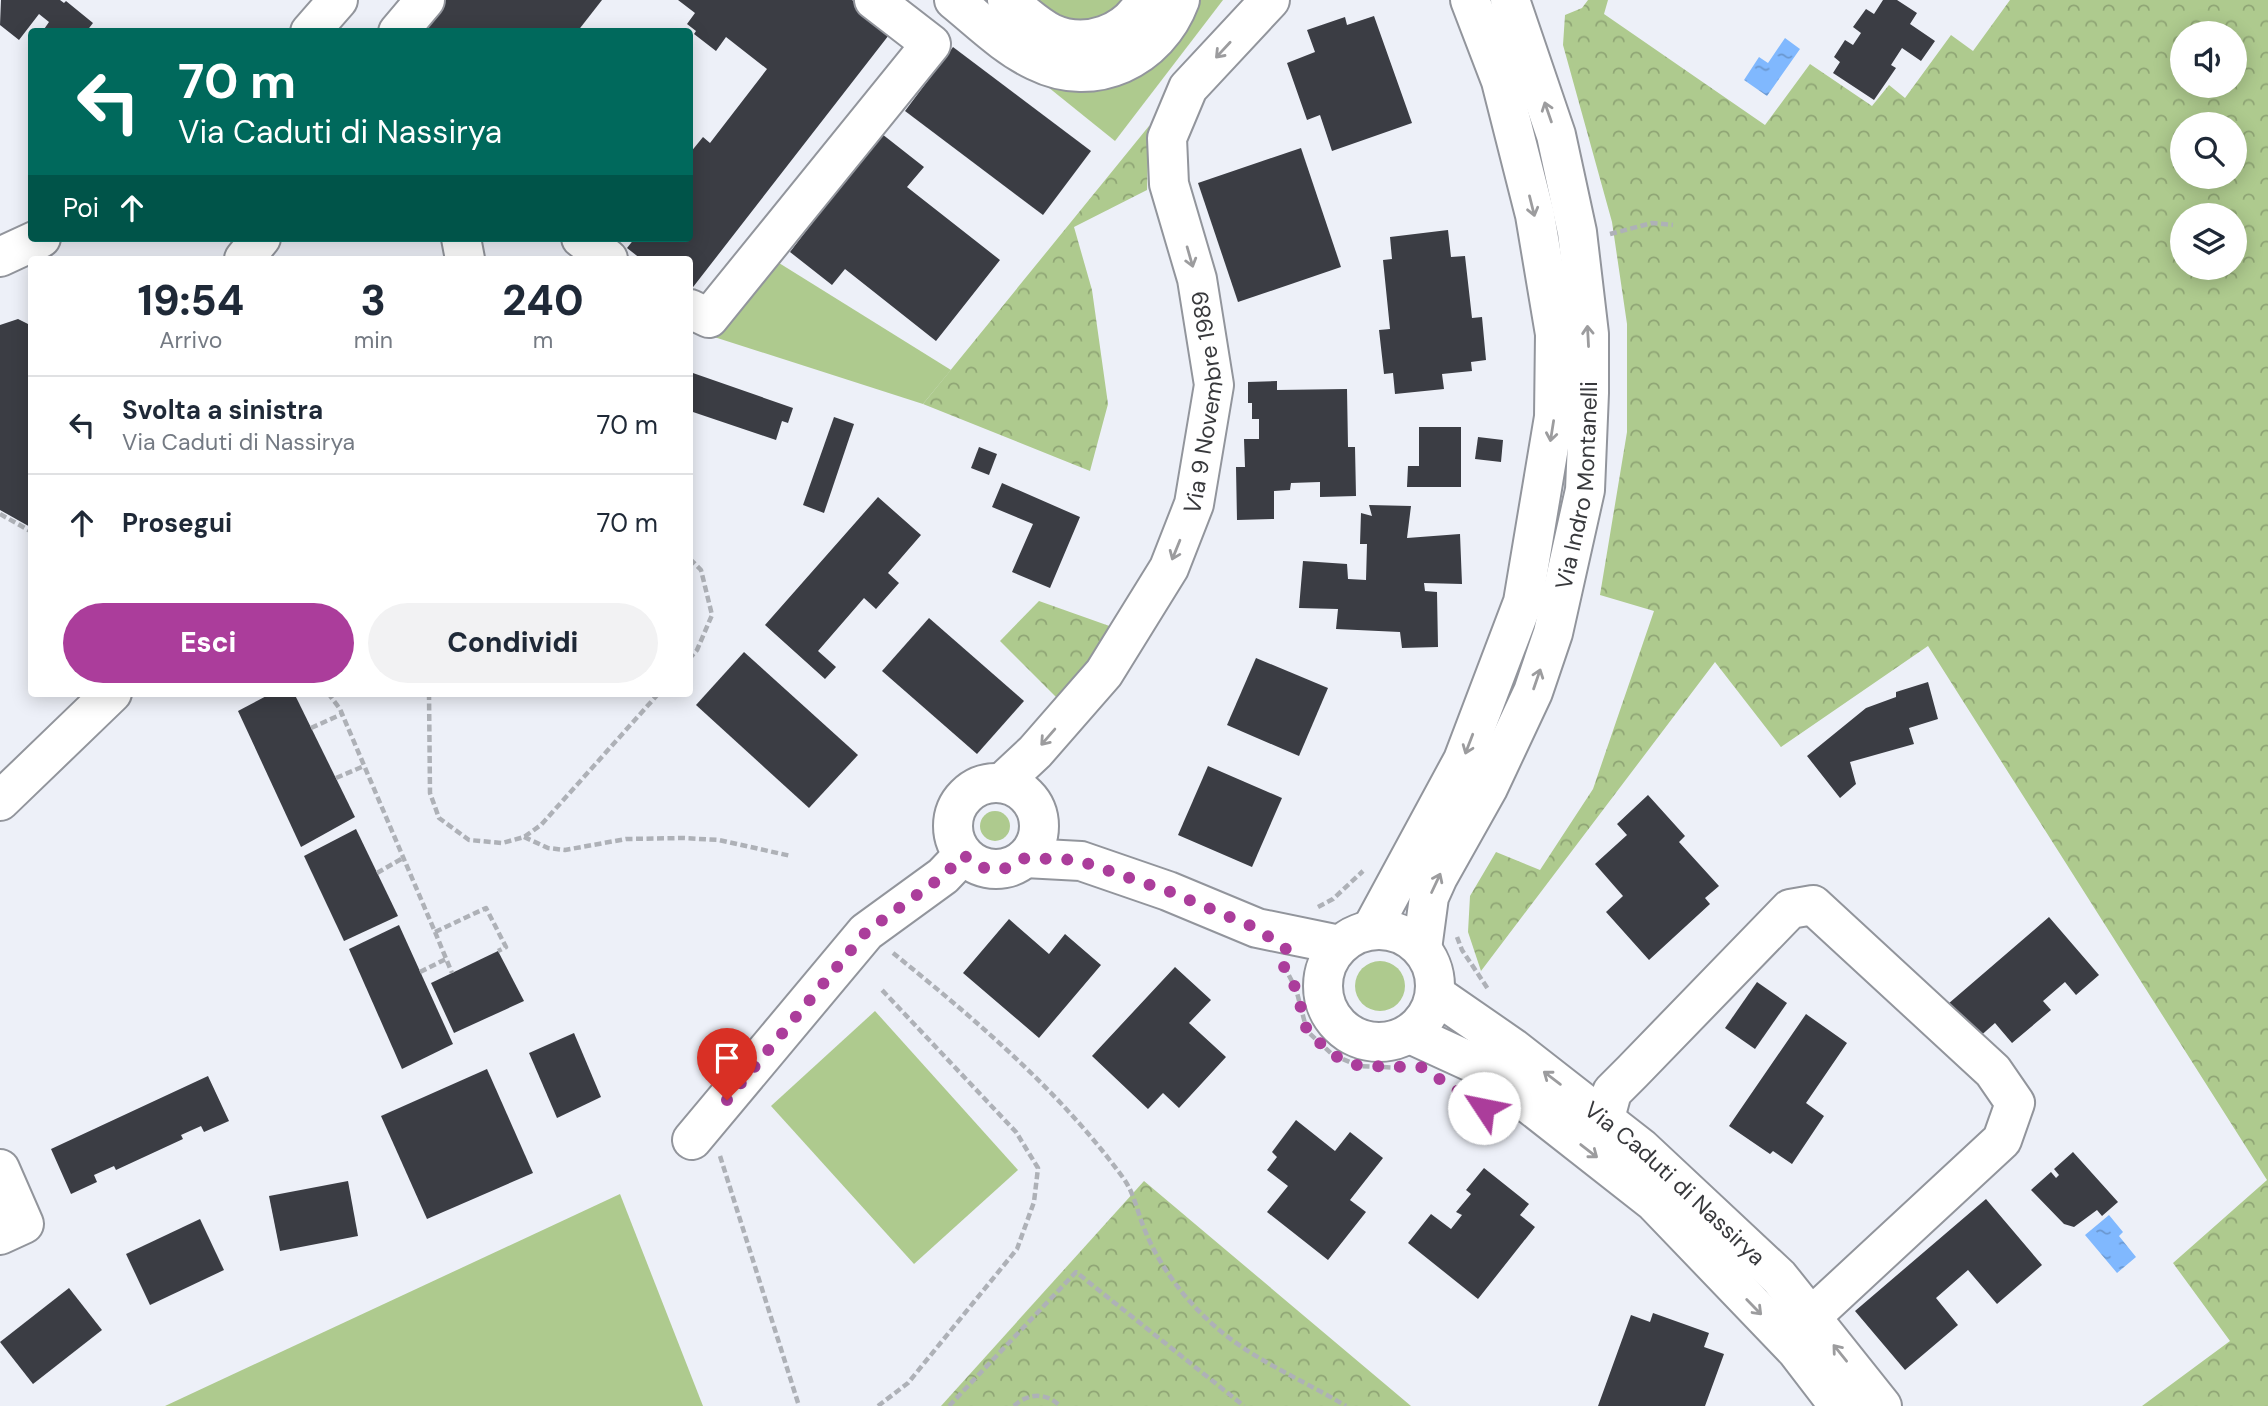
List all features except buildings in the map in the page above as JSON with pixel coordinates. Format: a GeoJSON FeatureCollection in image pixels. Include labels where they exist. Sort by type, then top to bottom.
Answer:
{"type":"FeatureCollection","features":[{"type":"Feature","properties":{"kind":"street"},"geometry":{"type":"LineString","coordinates":[[314,28],[338,0]]}},
{"type":"Feature","properties":{"kind":"street"},"geometry":{"type":"LineString","coordinates":[[401,28],[425,0]]}},
{"type":"Feature","properties":{"kind":"street"},"geometry":{"type":"LineString","coordinates":[[693,310],[709,318],[932,44],[874,0]]}},
{"type":"Feature","properties":{"kind":"street"},"geometry":{"type":"LineString","coordinates":[[954,0],[1034,61],[1061,70],[1086,72],[1111,68],[1145,50],[1163,32],[1180,0]]}},
{"type":"Feature","properties":{"kind":"street"},"geometry":{"type":"LineString","coordinates":[[979,0],[1039,45],[1078,56],[1100,54],[1130,41],[1147,27],[1163,0]]}},
{"type":"Feature","properties":{"kind":"street"},"geometry":{"type":"LineString","coordinates":[[1007,0],[1049,32],[1082,40],[1116,31],[1134,16],[1145,0]]}},
{"type":"Feature","properties":{"kind":"street","name":"Via 9 Novembre 1989"},"geometry":{"type":"LineString","coordinates":[[1003,782],[1035,752],[1104,673],[1169,568],[1194,505],[1214,385],[1197,279],[1169,184],[1167,138],[1188,88],[1270,0]]}},
{"type":"Feature","properties":{"kind":"street","name":"Via Indro Montanelli"},"geometry":{"type":"LineString","coordinates":[[1355,938],[1462,760],[1523,602],[1554,417],[1555,334],[1535,215],[1501,81],[1470,0]]}},
{"type":"Feature","properties":{"kind":"street","name":"Via Indro Montanelli"},"geometry":{"type":"LineString","coordinates":[[1422,949],[1429,897],[1489,788],[1537,680],[1553,633],[1585,490],[1590,393],[1589,334],[1577,232],[1556,135],[1510,0]]}},
{"type":"Feature","properties":{"kind":"street"},"geometry":{"type":"LineString","coordinates":[[246,256],[258,242]]}},
{"type":"Feature","properties":{"kind":"street"},"geometry":{"type":"LineString","coordinates":[[586,242],[604,256]]}},
{"type":"Feature","properties":{"kind":"street"},"geometry":{"type":"LineString","coordinates":[[0,801],[108,697]]}},
{"type":"Feature","properties":{"kind":"street"},"geometry":{"type":"LineString","coordinates":[[989,782],[1003,782],[1024,793],[1038,814],[1032,842],[1013,866],[999,870],[972,863],[955,842],[953,816],[958,803],[977,786],[989,782]]}},
{"type":"Feature","properties":{"kind":"street"},"geometry":{"type":"LineString","coordinates":[[1032,842],[1060,848],[1077,860],[1168,891],[1292,944],[1322,981]]}},
{"type":"Feature","properties":{"kind":"street"},"geometry":{"type":"LineString","coordinates":[[700,1130],[866,932],[933,883],[964,855]]}},
{"type":"Feature","properties":{"kind":"street"},"geometry":{"type":"LineString","coordinates":[[1605,1118],[1612,1092],[1771,928],[1790,909],[1813,905],[1993,1071],[2015,1103],[2002,1140],[1811,1317]]}},
{"type":"Feature","properties":{"kind":"street"},"geometry":{"type":"LineString","coordinates":[[1292,944],[1355,938],[1390,930],[1407,937],[1422,949],[1435,978],[1435,994],[1431,1009],[1422,1023],[1411,1051],[1393,1041],[1376,1043],[1358,1038],[1342,1029],[1331,1016],[1324,999],[1322,981],[1325,968],[1355,938]]}},
{"type":"Feature","properties":{"kind":"street","name":"Via Caduti di Nassirya"},"geometry":{"type":"LineString","coordinates":[[1435,994],[1513,1048],[1641,1148],[1779,1277],[1882,1406]]}},
{"type":"Feature","properties":{"kind":"street","name":"Via Caduti di Nassirya"},"geometry":{"type":"LineString","coordinates":[[1411,1051],[1482,1067],[1654,1202],[1796,1350],[1839,1406]]}},
{"type":"Feature","properties":{"kind":"street"},"geometry":{"type":"LineString","coordinates":[[0,1169],[24,1224],[0,1235]]}},
{"type":"Feature","properties":{"kind":"path"},"geometry":{"type":"LineString","coordinates":[[1599,237],[1653,223],[1673,225]]}},
{"type":"Feature","properties":{"kind":"path"},"geometry":{"type":"LineString","coordinates":[[0,514],[28,529]]}},
{"type":"Feature","properties":{"kind":"path"},"geometry":{"type":"LineString","coordinates":[[693,562],[701,570],[712,615],[693,655]]}},
{"type":"Feature","properties":{"kind":"path"},"geometry":{"type":"LineString","coordinates":[[331,697],[342,714],[452,973]]}},
{"type":"Feature","properties":{"kind":"path"},"geometry":{"type":"LineString","coordinates":[[429,697],[430,793],[439,818],[469,840],[502,844],[524,837],[541,825],[655,697]]}},
{"type":"Feature","properties":{"kind":"path"},"geometry":{"type":"LineString","coordinates":[[311,728],[342,714]]}},
{"type":"Feature","properties":{"kind":"path"},"geometry":{"type":"LineString","coordinates":[[336,778],[364,766]]}},
{"type":"Feature","properties":{"kind":"path"},"geometry":{"type":"LineString","coordinates":[[524,837],[548,848],[565,850],[626,839],[719,840],[791,856]]}},
{"type":"Feature","properties":{"kind":"path"},"geometry":{"type":"LineString","coordinates":[[377,873],[403,858]]}},
{"type":"Feature","properties":{"kind":"path"},"geometry":{"type":"LineString","coordinates":[[1368,865],[1333,899],[1306,914],[1283,965],[1296,989],[1307,1031],[1333,1055],[1359,1066],[1411,1051]]}},
{"type":"Feature","properties":{"kind":"path"},"geometry":{"type":"LineString","coordinates":[[435,932],[486,908],[506,947],[498,951]]}},
{"type":"Feature","properties":{"kind":"path"},"geometry":{"type":"LineString","coordinates":[[1453,926],[1462,950],[1494,997]]}},
{"type":"Feature","properties":{"kind":"path"},"geometry":{"type":"LineString","coordinates":[[866,932],[945,995],[1077,1120],[1124,1179],[1155,1252],[1185,1295],[1205,1317],[1260,1358],[1346,1406]]}},
{"type":"Feature","properties":{"kind":"path"},"geometry":{"type":"LineString","coordinates":[[420,972],[446,959]]}},
{"type":"Feature","properties":{"kind":"path"},"geometry":{"type":"LineString","coordinates":[[878,1406],[908,1383],[1017,1249],[1034,1202],[1038,1168],[1016,1132],[882,990]]}},
{"type":"Feature","properties":{"kind":"path"},"geometry":{"type":"LineString","coordinates":[[700,1130],[799,1406]]}},
{"type":"Feature","properties":{"kind":"path"},"geometry":{"type":"LineString","coordinates":[[949,1406],[1076,1272],[1244,1406]]}},
{"type":"Feature","properties":{"kind":"path"},"geometry":{"type":"LineString","coordinates":[[1014,1406],[1023,1398],[1034,1395],[1045,1396],[1060,1406]]}},
{"type":"Feature","properties":{"kind":"green space"},"geometry":{"type":"Polygon","coordinates":[[[1022,0],[1136,0],[1088,31],[1022,0]]]}},
{"type":"Feature","properties":{"kind":"green space"},"geometry":{"type":"Polygon","coordinates":[[[1189,0],[1223,0],[1115,141],[1007,54],[1189,0]]]}},
{"type":"Feature","properties":{"kind":"green space"},"geometry":{"type":"Polygon","coordinates":[[[1588,0],[1608,0],[1604,14],[1765,125],[1810,64],[1872,106],[1889,85],[1905,98],[1951,35],[1973,51],[2010,0],[2268,0],[2268,1406],[2142,1406],[2230,1341],[2173,1263],[2267,1180],[1928,646],[1781,747],[1715,662],[1481,971],[1468,932],[1470,896],[1496,852],[1540,870],[1593,789],[1654,611],[1600,595],[1627,432],[1627,324],[1612,222],[1563,45],[1565,15],[1582,8],[1588,0]]]}},
{"type":"Feature","properties":{"kind":"green space"},"geometry":{"type":"Polygon","coordinates":[[[1149,126],[1147,190],[1074,227],[1092,290],[1108,404],[1090,471],[923,404],[1149,126]]]}},
{"type":"Feature","properties":{"kind":"green space"},"geometry":{"type":"Polygon","coordinates":[[[771,258],[951,370],[923,404],[711,336],[771,258]]]}},
{"type":"Feature","properties":{"kind":"green space"},"geometry":{"type":"Polygon","coordinates":[[[1039,601],[1115,628],[1060,701],[1000,641],[1039,601]]]}},
{"type":"Feature","properties":{"kind":"green space"},"geometry":{"type":"Polygon","coordinates":[[[995,811],[1005,816],[1010,826],[1005,836],[995,841],[985,836],[980,826],[985,816],[995,811]]]}},
{"type":"Feature","properties":{"kind":"green space"},"geometry":{"type":"Polygon","coordinates":[[[1380,961],[1398,968],[1405,986],[1398,1004],[1380,1011],[1362,1004],[1355,986],[1362,968],[1380,961]]]}},
{"type":"Feature","properties":{"kind":"green space"},"geometry":{"type":"Polygon","coordinates":[[[875,1011],[1018,1170],[914,1264],[771,1106],[875,1011]]]}},
{"type":"Feature","properties":{"kind":"green space"},"geometry":{"type":"Polygon","coordinates":[[[1144,1181],[1411,1406],[941,1406],[1144,1181]]]}},
{"type":"Feature","properties":{"kind":"green space"},"geometry":{"type":"Polygon","coordinates":[[[620,1194],[703,1406],[165,1406],[620,1194]]]}},
{"type":"Feature","properties":{"kind":"water"},"geometry":{"type":"Polygon","coordinates":[[[1785,38],[1800,49],[1767,96],[1744,80],[1759,57],[1768,63],[1785,38]]]}},
{"type":"Feature","properties":{"kind":"water"},"geometry":{"type":"Polygon","coordinates":[[[2109,1215],[2123,1232],[2119,1236],[2136,1257],[2117,1273],[2085,1235],[2109,1215]]]}},
{"type":"Feature","properties":{"kind":"route"},"geometry":{"type":"LineString","coordinates":[[727,1100],[866,932],[943,876],[964,855],[972,863],[999,870],[1013,866],[1025,858],[1077,860],[1168,891],[1256,928],[1289,951],[1283,965],[1296,989],[1307,1031],[1333,1055],[1359,1066],[1421,1067],[1484,1108]]}}]}
